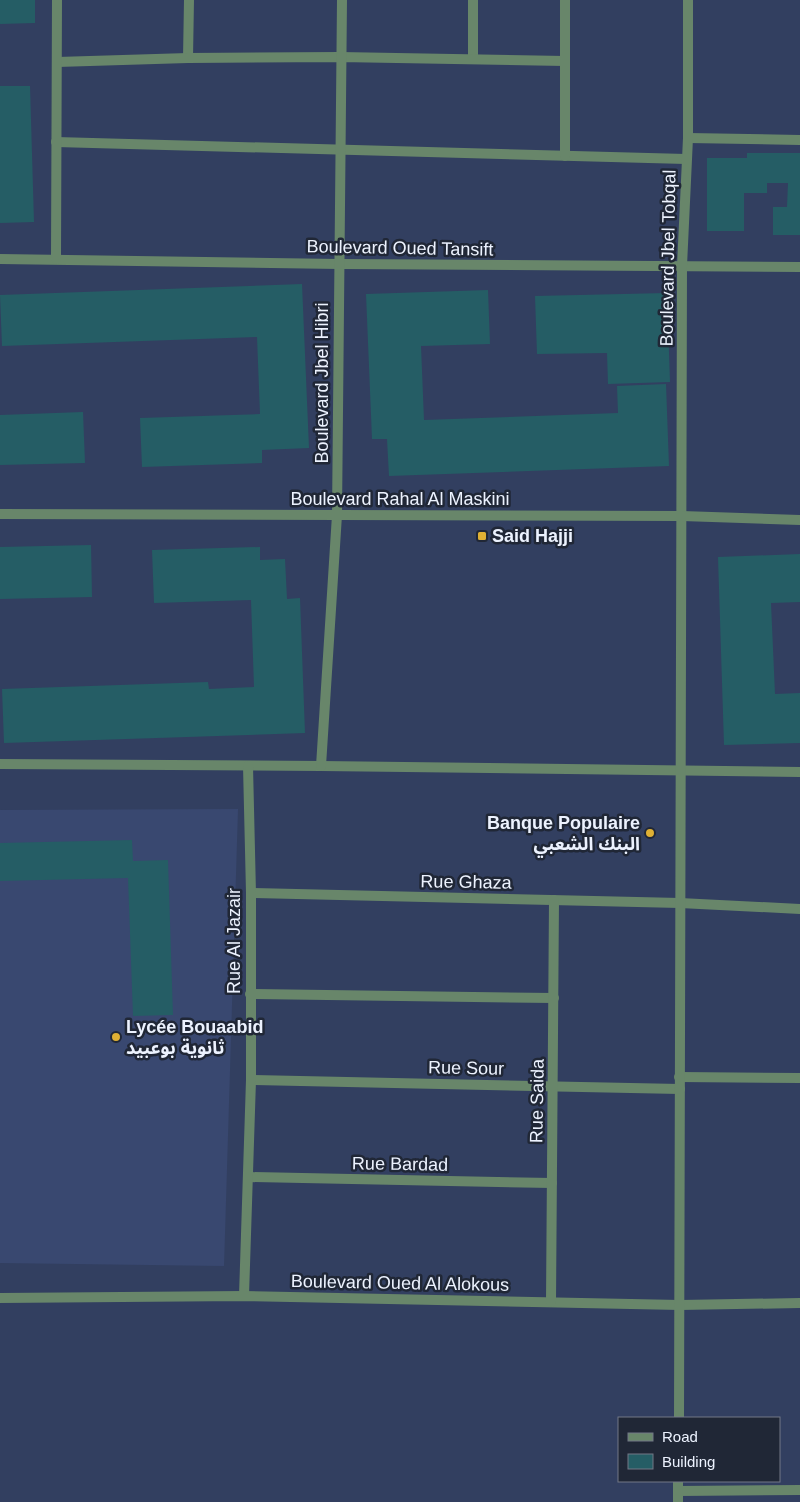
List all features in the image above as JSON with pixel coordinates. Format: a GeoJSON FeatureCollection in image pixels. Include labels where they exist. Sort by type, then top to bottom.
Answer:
{"type":"FeatureCollection","features":[{"type":"Feature","properties":{"kind":"street"},"geometry":{"type":"LineString","coordinates":[[56,259],[57,0]]}},
{"type":"Feature","properties":{"kind":"street"},"geometry":{"type":"LineString","coordinates":[[188,58],[189,0]]}},
{"type":"Feature","properties":{"kind":"street","name":"Boulevard Jbel Hibri"},"geometry":{"type":"LineString","coordinates":[[321,766],[337,515],[342,0]]}},
{"type":"Feature","properties":{"kind":"street"},"geometry":{"type":"LineString","coordinates":[[472,59],[473,0]]}},
{"type":"Feature","properties":{"kind":"street"},"geometry":{"type":"LineString","coordinates":[[565,0],[565,156]]}},
{"type":"Feature","properties":{"kind":"street","name":"Boulevard Jbel Tobqal"},"geometry":{"type":"LineString","coordinates":[[679,1417],[682,266],[688,138],[688,0]]}},
{"type":"Feature","properties":{"kind":"street"},"geometry":{"type":"LineString","coordinates":[[57,62],[188,58],[340,57],[565,61]]}},
{"type":"Feature","properties":{"kind":"street"},"geometry":{"type":"LineString","coordinates":[[688,138],[800,140]]}},
{"type":"Feature","properties":{"kind":"street"},"geometry":{"type":"LineString","coordinates":[[56,142],[686,159]]}},
{"type":"Feature","properties":{"kind":"street","name":"Boulevard Oued Tansift"},"geometry":{"type":"LineString","coordinates":[[0,258],[339,264],[800,267]]}},
{"type":"Feature","properties":{"kind":"street","name":"Boulevard Rahal Al Maskini"},"geometry":{"type":"LineString","coordinates":[[0,514],[682,516],[800,520]]}},
{"type":"Feature","properties":{"kind":"street"},"geometry":{"type":"LineString","coordinates":[[0,764],[800,772]]}},
{"type":"Feature","properties":{"kind":"street","name":"Rue Al Jazair"},"geometry":{"type":"LineString","coordinates":[[244,1296],[251,1080],[251,893],[248,766]]}},
{"type":"Feature","properties":{"kind":"street","name":"Rue Ghaza"},"geometry":{"type":"LineString","coordinates":[[251,893],[680,903],[800,909]]}},
{"type":"Feature","properties":{"kind":"street","name":"Rue Saida"},"geometry":{"type":"LineString","coordinates":[[551,1302],[554,900]]}},
{"type":"Feature","properties":{"kind":"street"},"geometry":{"type":"LineString","coordinates":[[250,994],[554,998]]}},
{"type":"Feature","properties":{"kind":"street"},"geometry":{"type":"LineString","coordinates":[[680,1076],[800,1078]]}},
{"type":"Feature","properties":{"kind":"street","name":"Rue Sour"},"geometry":{"type":"LineString","coordinates":[[251,1080],[680,1089]]}},
{"type":"Feature","properties":{"kind":"street","name":"Rue Bardad"},"geometry":{"type":"LineString","coordinates":[[248,1178],[552,1183]]}},
{"type":"Feature","properties":{"kind":"street","name":"Boulevard Oued Al Alokous"},"geometry":{"type":"LineString","coordinates":[[0,1298],[244,1296],[680,1305],[800,1303]]}},
{"type":"Feature","properties":{"kind":"street"},"geometry":{"type":"LineString","coordinates":[[678,1502],[678,1486],[800,1490]]}},
{"type":"Feature","properties":{"kind":"shaded area","name":"Lycée Bouaabid ثانوية بوعبيد"},"geometry":{"type":"Polygon","coordinates":[[[238,809],[224,1266],[0,1263],[0,810],[238,809]]]}},
{"type":"Feature","properties":{"kind":"building"},"geometry":{"type":"Polygon","coordinates":[[[0,0],[35,0],[35,23],[0,24],[0,0]]]}},
{"type":"Feature","properties":{"kind":"building"},"geometry":{"type":"Polygon","coordinates":[[[0,86],[30,86],[34,222],[0,223],[0,86]]]}},
{"type":"Feature","properties":{"kind":"building"},"geometry":{"type":"Polygon","coordinates":[[[747,153],[800,153],[800,235],[773,235],[773,207],[787,207],[788,183],[767,183],[767,193],[744,193],[744,231],[707,231],[707,158],[747,158],[747,153]]]}},
{"type":"Feature","properties":{"kind":"building"},"geometry":{"type":"Polygon","coordinates":[[[302,284],[309,448],[262,450],[262,463],[142,467],[140,418],[260,414],[257,337],[2,346],[0,295],[302,284]]]}},
{"type":"Feature","properties":{"kind":"building"},"geometry":{"type":"Polygon","coordinates":[[[488,290],[490,344],[421,346],[424,420],[618,413],[617,386],[666,384],[669,466],[389,476],[387,439],[372,439],[366,294],[488,290]]]}},
{"type":"Feature","properties":{"kind":"building"},"geometry":{"type":"Polygon","coordinates":[[[667,293],[670,382],[608,384],[607,353],[537,354],[535,296],[667,293]]]}},
{"type":"Feature","properties":{"kind":"building"},"geometry":{"type":"Polygon","coordinates":[[[83,412],[85,463],[0,465],[0,415],[83,412]]]}},
{"type":"Feature","properties":{"kind":"building"},"geometry":{"type":"Polygon","coordinates":[[[91,545],[92,597],[0,599],[0,547],[91,545]]]}},
{"type":"Feature","properties":{"kind":"building"},"geometry":{"type":"Polygon","coordinates":[[[260,547],[260,560],[285,559],[287,599],[300,598],[305,733],[4,743],[2,689],[208,682],[209,689],[254,687],[251,600],[154,603],[152,550],[260,547]]]}},
{"type":"Feature","properties":{"kind":"building"},"geometry":{"type":"Polygon","coordinates":[[[800,554],[800,602],[771,603],[775,694],[800,693],[800,743],[724,745],[718,557],[800,554]]]}},
{"type":"Feature","properties":{"kind":"building"},"geometry":{"type":"Polygon","coordinates":[[[132,840],[133,861],[168,860],[173,1015],[133,1016],[128,878],[0,881],[0,843],[132,840]]]}},
{"type":"Feature","properties":{"kind":"place","name":"Said Hajji"},"geometry":{"type":"Point","coordinates":[482,536]}},
{"type":"Feature","properties":{"kind":"place","name":"Banque Populaire البنك الشعبي"},"geometry":{"type":"Point","coordinates":[650,833]}},
{"type":"Feature","properties":{"kind":"place","name":"Lycée Bouaabid ثانوية بوعبيد"},"geometry":{"type":"Point","coordinates":[116,1037]}}]}
